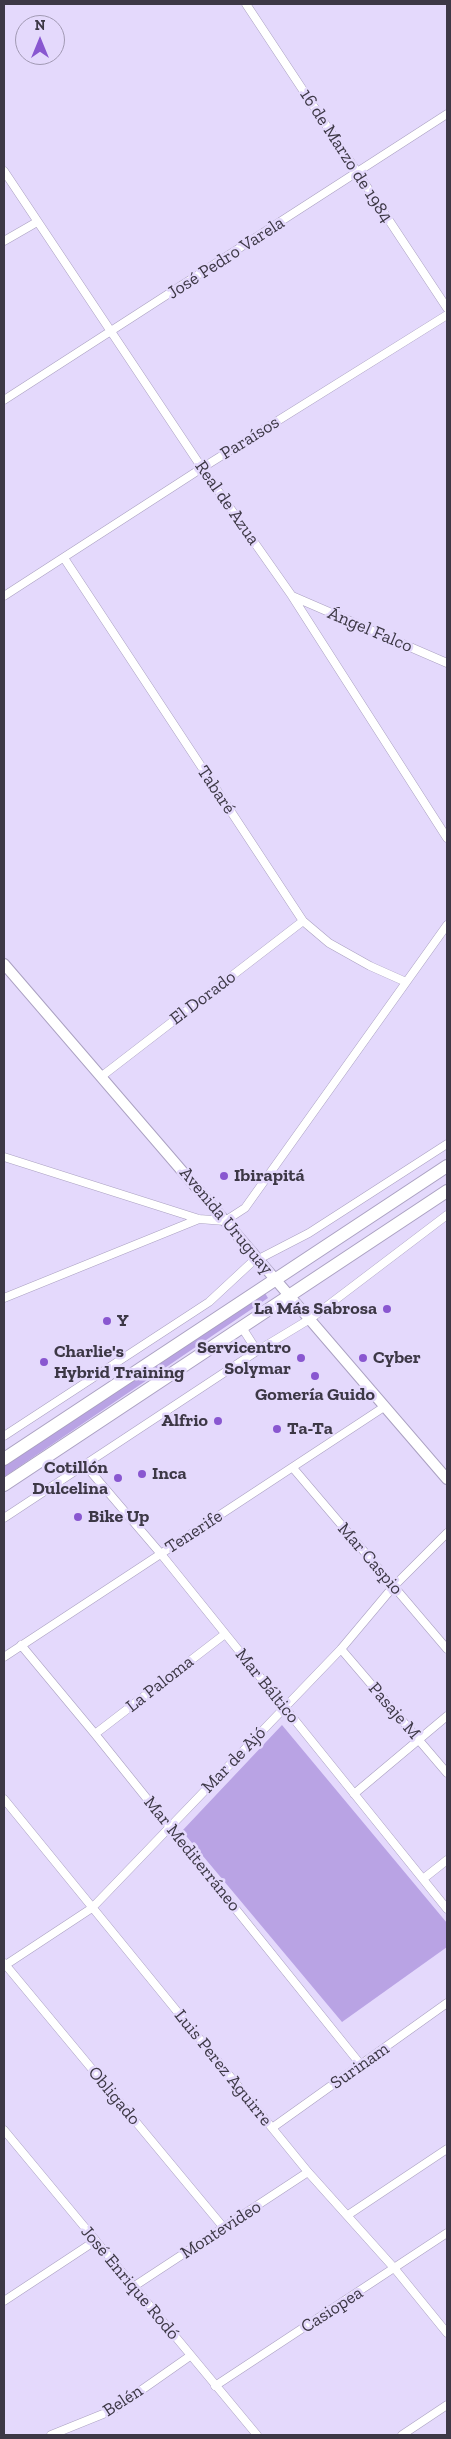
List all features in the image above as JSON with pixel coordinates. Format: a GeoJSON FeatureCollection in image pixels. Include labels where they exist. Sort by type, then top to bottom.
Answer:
{"type":"FeatureCollection","features":[{"type":"Feature","properties":{"kind":"main road"},"geometry":{"type":"LineString","coordinates":[[4,1459],[447,1166]]}},
{"type":"Feature","properties":{"kind":"main road"},"geometry":{"type":"LineString","coordinates":[[4,1485],[447,1191]]}},
{"type":"Feature","properties":{"kind":"street","name":"16 de Marzo de 1984"},"geometry":{"type":"LineString","coordinates":[[246,4],[447,308]]}},
{"type":"Feature","properties":{"kind":"street","name":"José Pedro Varela"},"geometry":{"type":"LineString","coordinates":[[4,400],[447,114]]}},
{"type":"Feature","properties":{"kind":"street","name":"Real de Azua"},"geometry":{"type":"LineString","coordinates":[[4,171],[202,468],[292,596],[447,838]]}},
{"type":"Feature","properties":{"kind":"street"},"geometry":{"type":"LineString","coordinates":[[4,241],[37,222]]}},
{"type":"Feature","properties":{"kind":"street","name":"Paraísos"},"geometry":{"type":"LineString","coordinates":[[4,596],[202,468],[447,315]]}},
{"type":"Feature","properties":{"kind":"street","name":"Tabaré"},"geometry":{"type":"LineString","coordinates":[[64,558],[303,921],[329,943],[370,966],[406,982]]}},
{"type":"Feature","properties":{"kind":"street","name":"Ángel Falco"},"geometry":{"type":"LineString","coordinates":[[292,596],[447,663]]}},
{"type":"Feature","properties":{"kind":"street","name":"El Dorado"},"geometry":{"type":"LineString","coordinates":[[102,1076],[303,921]]}},
{"type":"Feature","properties":{"kind":"street"},"geometry":{"type":"LineString","coordinates":[[4,1157],[199,1219],[225,1221],[245,1208],[447,925]]}},
{"type":"Feature","properties":{"kind":"street","name":"Avenida Uruguay"},"geometry":{"type":"LineString","coordinates":[[4,964],[447,1479]]}},
{"type":"Feature","properties":{"kind":"street"},"geometry":{"type":"LineString","coordinates":[[4,1436],[209,1302],[258,1259],[309,1233],[447,1144]]}},
{"type":"Feature","properties":{"kind":"street"},"geometry":{"type":"LineString","coordinates":[[4,1518],[257,1351],[310,1319],[447,1215]]}},
{"type":"Feature","properties":{"kind":"street"},"geometry":{"type":"LineString","coordinates":[[4,1298],[199,1219]]}},
{"type":"Feature","properties":{"kind":"street"},"geometry":{"type":"LineString","coordinates":[[241,1326],[257,1351]]}},
{"type":"Feature","properties":{"kind":"street","name":"Tenerife"},"geometry":{"type":"LineString","coordinates":[[4,1656],[384,1407]]}},
{"type":"Feature","properties":{"kind":"street","name":"Mar Báltico"},"geometry":{"type":"LineString","coordinates":[[85,1465],[161,1554],[447,1909]]}},
{"type":"Feature","properties":{"kind":"street","name":"Mar Caspio"},"geometry":{"type":"LineString","coordinates":[[292,1468],[447,1649]]}},
{"type":"Feature","properties":{"kind":"street","name":"Mar de Ajó"},"geometry":{"type":"LineString","coordinates":[[4,1965],[92,1908],[341,1649],[394,1587],[447,1533]]}},
{"type":"Feature","properties":{"kind":"street","name":"La Paloma"},"geometry":{"type":"LineString","coordinates":[[96,1734],[225,1634]]}},
{"type":"Feature","properties":{"kind":"street","name":"Mar Mediterráneo"},"geometry":{"type":"LineString","coordinates":[[21,1645],[96,1734],[361,2065]]}},
{"type":"Feature","properties":{"kind":"street","name":"Pasaje M"},"geometry":{"type":"LineString","coordinates":[[341,1649],[447,1773]]}},
{"type":"Feature","properties":{"kind":"street"},"geometry":{"type":"LineString","coordinates":[[354,1794],[447,1716]]}},
{"type":"Feature","properties":{"kind":"street","name":"Luis Perez Aguirre"},"geometry":{"type":"LineString","coordinates":[[4,1799],[308,2172],[395,2269],[447,2333]]}},
{"type":"Feature","properties":{"kind":"street"},"geometry":{"type":"LineString","coordinates":[[423,1879],[447,1860]]}},
{"type":"Feature","properties":{"kind":"street","name":"Obligado"},"geometry":{"type":"LineString","coordinates":[[4,1965],[224,2228]]}},
{"type":"Feature","properties":{"kind":"street","name":"Surinam"},"geometry":{"type":"LineString","coordinates":[[272,2128],[447,2003]]}},
{"type":"Feature","properties":{"kind":"street","name":"José Enrique Rodó"},"geometry":{"type":"LineString","coordinates":[[4,2130],[257,2435]]}},
{"type":"Feature","properties":{"kind":"street"},"geometry":{"type":"LineString","coordinates":[[348,2215],[447,2149]]}},
{"type":"Feature","properties":{"kind":"street","name":"Montevideo"},"geometry":{"type":"LineString","coordinates":[[133,2287],[308,2172]]}},
{"type":"Feature","properties":{"kind":"street","name":"Casiopea"},"geometry":{"type":"LineString","coordinates":[[215,2386],[447,2233]]}},
{"type":"Feature","properties":{"kind":"street"},"geometry":{"type":"LineString","coordinates":[[4,2301],[95,2242]]}},
{"type":"Feature","properties":{"kind":"street","name":"Belén"},"geometry":{"type":"LineString","coordinates":[[51,2435],[74,2428],[113,2410],[190,2356]]}},
{"type":"Feature","properties":{"kind":"street"},"geometry":{"type":"LineString","coordinates":[[402,2435],[447,2405]]}},
{"type":"Feature","properties":{"kind":"street"},"geometry":{"type":"LineString","coordinates":[[74,2428],[80,2435]]}},
{"type":"Feature","properties":{"kind":"shaded area"},"geometry":{"type":"Polygon","coordinates":[[[265,1293],[268,1298],[4,1477],[4,1466],[265,1293]]]}},
{"type":"Feature","properties":{"kind":"shaded area"},"geometry":{"type":"Polygon","coordinates":[[[282,1725],[447,1923],[447,1947],[342,2022],[182,1831],[282,1725]]]}},
{"type":"Feature","properties":{"kind":"place","name":"Ibirapitá"},"geometry":{"type":"Point","coordinates":[224,1176]}},
{"type":"Feature","properties":{"kind":"place","name":"La Más Sabrosa"},"geometry":{"type":"Point","coordinates":[387,1309]}},
{"type":"Feature","properties":{"kind":"place","name":"Y"},"geometry":{"type":"Point","coordinates":[107,1321]}},
{"type":"Feature","properties":{"kind":"place","name":"Servicentro Solymar"},"geometry":{"type":"Point","coordinates":[301,1358]}},
{"type":"Feature","properties":{"kind":"place","name":"Cyber"},"geometry":{"type":"Point","coordinates":[363,1358]}},
{"type":"Feature","properties":{"kind":"place","name":"Charlie's Hybrid Training"},"geometry":{"type":"Point","coordinates":[44,1362]}},
{"type":"Feature","properties":{"kind":"place","name":"Gomería Guido"},"geometry":{"type":"Point","coordinates":[315,1376]}},
{"type":"Feature","properties":{"kind":"place","name":"Alfrio"},"geometry":{"type":"Point","coordinates":[218,1421]}},
{"type":"Feature","properties":{"kind":"place","name":"Ta-Ta"},"geometry":{"type":"Point","coordinates":[277,1429]}},
{"type":"Feature","properties":{"kind":"place","name":"Inca"},"geometry":{"type":"Point","coordinates":[142,1474]}},
{"type":"Feature","properties":{"kind":"place","name":"Cotillón Dulcelina"},"geometry":{"type":"Point","coordinates":[118,1478]}},
{"type":"Feature","properties":{"kind":"place","name":"Bike Up"},"geometry":{"type":"Point","coordinates":[78,1517]}}]}
